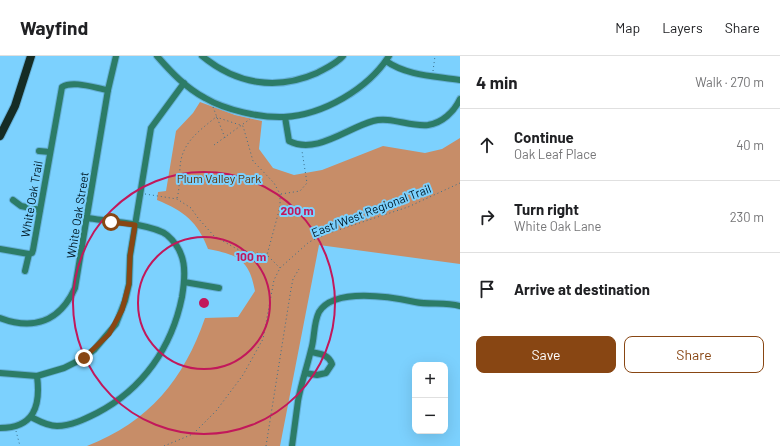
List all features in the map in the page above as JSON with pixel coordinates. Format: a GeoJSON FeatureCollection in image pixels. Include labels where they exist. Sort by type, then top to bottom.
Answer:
{"type":"FeatureCollection","features":[{"type":"Feature","properties":{"kind":"main road"},"geometry":{"type":"LineString","coordinates":[[0,136],[15,106],[31,56]]}},
{"type":"Feature","properties":{"kind":"street","name":"White Oak Street"},"geometry":{"type":"LineString","coordinates":[[0,318],[13,323],[31,324],[56,314],[68,302],[77,282],[108,90],[116,56]]}},
{"type":"Feature","properties":{"kind":"street"},"geometry":{"type":"LineString","coordinates":[[157,56],[184,84],[205,98],[225,107],[268,116],[285,117],[305,113],[343,98],[367,82],[388,58],[406,71],[460,80]]}},
{"type":"Feature","properties":{"kind":"street"},"geometry":{"type":"LineString","coordinates":[[202,56],[216,68],[237,77],[256,82],[277,83],[306,77],[338,61],[343,56]]}},
{"type":"Feature","properties":{"kind":"street","name":"White Oak Trail"},"geometry":{"type":"LineString","coordinates":[[25,270],[29,254],[32,253],[33,250],[62,87],[66,84],[108,90]]}},
{"type":"Feature","properties":{"kind":"street"},"geometry":{"type":"LineString","coordinates":[[0,373],[37,376],[64,368],[84,358],[103,342],[116,324],[128,292],[130,256],[151,128],[184,84]]}},
{"type":"Feature","properties":{"kind":"street"},"geometry":{"type":"LineString","coordinates":[[285,117],[289,141],[302,146],[334,138],[373,121],[382,120],[428,125],[448,116],[460,99]]}},
{"type":"Feature","properties":{"kind":"street","name":"White Oak Trail"},"geometry":{"type":"LineString","coordinates":[[40,150],[50,152]]}},
{"type":"Feature","properties":{"kind":"street"},"geometry":{"type":"LineString","coordinates":[[13,200],[21,206],[40,210]]}},
{"type":"Feature","properties":{"kind":"street"},"geometry":{"type":"LineString","coordinates":[[31,417],[45,424],[56,426],[75,422],[102,410],[128,392],[146,374],[166,345],[176,321],[184,282],[184,262],[176,245],[166,235],[157,230],[135,225],[87,218]]}},
{"type":"Feature","properties":{"kind":"street"},"geometry":{"type":"LineString","coordinates":[[0,249],[29,254]]}},
{"type":"Feature","properties":{"kind":"street"},"geometry":{"type":"LineString","coordinates":[[184,282],[219,288]]}},
{"type":"Feature","properties":{"kind":"street"},"geometry":{"type":"LineString","coordinates":[[292,446],[298,400],[311,352],[315,321],[320,310],[332,301],[349,297],[372,295],[428,304],[460,306]]}},
{"type":"Feature","properties":{"kind":"street"},"geometry":{"type":"LineString","coordinates":[[305,372],[317,375],[326,373],[332,364],[330,358],[311,352]]}},
{"type":"Feature","properties":{"kind":"street"},"geometry":{"type":"LineString","coordinates":[[0,428],[14,427],[31,417],[38,404],[40,393],[37,376]]}},
{"type":"Feature","properties":{"kind":"path"},"geometry":{"type":"LineString","coordinates":[[433,72],[435,56]]}},
{"type":"Feature","properties":{"kind":"path"},"geometry":{"type":"LineString","coordinates":[[213,107],[225,138]]}},
{"type":"Feature","properties":{"kind":"path"},"geometry":{"type":"LineString","coordinates":[[177,199],[180,188],[180,167],[184,148],[195,134],[216,117]]}},
{"type":"Feature","properties":{"kind":"path"},"geometry":{"type":"LineString","coordinates":[[216,117],[243,126]]}},
{"type":"Feature","properties":{"kind":"path"},"geometry":{"type":"LineString","coordinates":[[214,146],[243,126],[250,119]]}},
{"type":"Feature","properties":{"kind":"path"},"geometry":{"type":"LineString","coordinates":[[243,126],[253,161],[274,183],[280,194],[280,207],[267,255]]}},
{"type":"Feature","properties":{"kind":"path"},"geometry":{"type":"LineString","coordinates":[[280,194],[300,191],[307,183],[302,146]]}},
{"type":"Feature","properties":{"kind":"path","name":"East/West Regional Trail"},"geometry":{"type":"LineString","coordinates":[[164,446],[193,434],[216,412],[243,375],[263,339],[274,280],[280,268],[309,242],[330,233],[408,207],[460,183]]}},
{"type":"Feature","properties":{"kind":"path"},"geometry":{"type":"LineString","coordinates":[[140,193],[177,199],[191,208],[214,236],[237,249],[267,255],[280,268]]}},
{"type":"Feature","properties":{"kind":"path"},"geometry":{"type":"LineString","coordinates":[[266,446],[291,289],[293,279],[299,269]]}},
{"type":"Feature","properties":{"kind":"path"},"geometry":{"type":"LineString","coordinates":[[14,427],[20,446]]}},
{"type":"Feature","properties":{"kind":"green space","name":"Plum Valley Park"},"geometry":{"type":"Polygon","coordinates":[[[200,102],[235,115],[262,121],[259,149],[273,168],[294,175],[322,170],[383,146],[425,153],[442,149],[460,138],[460,264],[319,245],[280,446],[87,446],[109,436],[129,424],[146,411],[175,379],[196,340],[205,318],[238,317],[255,291],[249,272],[240,260],[234,256],[208,249],[200,232],[189,218],[175,208],[157,200],[158,192],[166,191],[176,131],[193,113],[200,102]]]}},
{"type":"Feature","properties":{"kind":"route"},"geometry":{"type":"LineString","coordinates":[[84,358],[103,342],[116,324],[126,301],[128,292],[130,256],[135,225],[111,222]]}}]}
